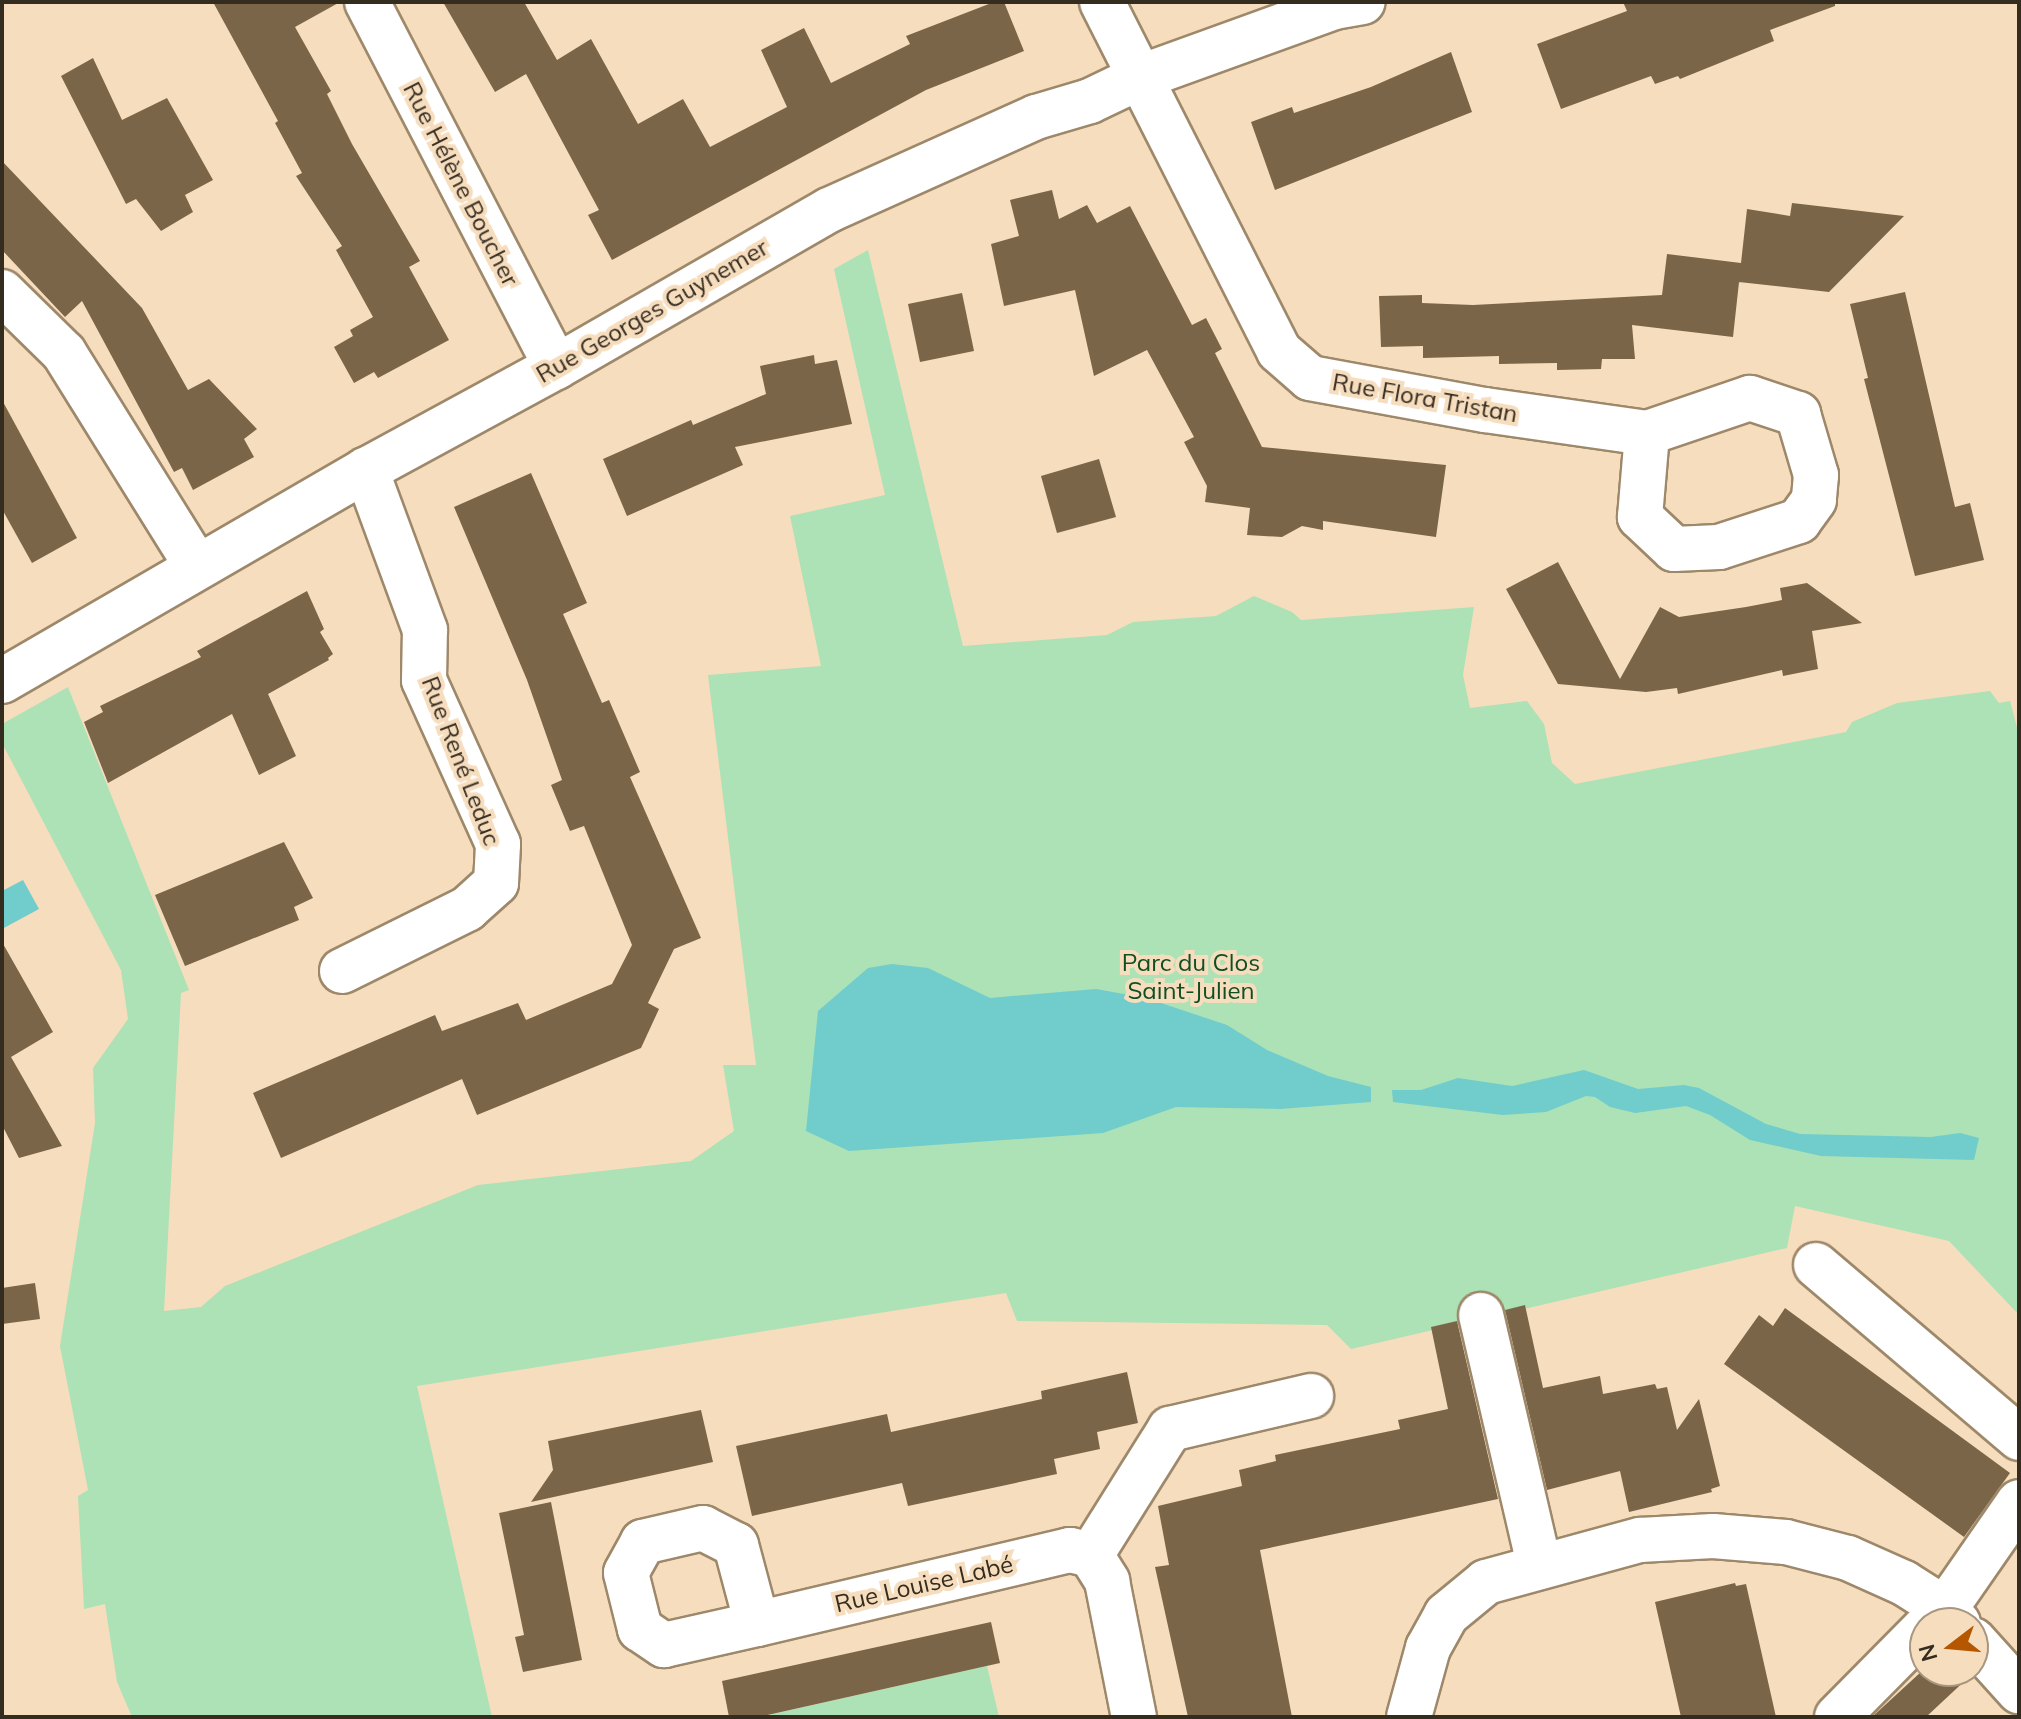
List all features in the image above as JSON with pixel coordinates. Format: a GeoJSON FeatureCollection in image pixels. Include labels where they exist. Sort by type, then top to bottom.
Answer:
{"type":"FeatureCollection","features":[{"type":"Feature","properties":{"kind":"street","name":"Rue Hélène Boucher"},"geometry":{"type":"LineString","coordinates":[[367,2],[556,367]]}},
{"type":"Feature","properties":{"kind":"street","name":"Rue Flora Tristan"},"geometry":{"type":"LineString","coordinates":[[1102,2],[1279,351],[1310,378],[1485,410],[1647,433]]}},
{"type":"Feature","properties":{"kind":"street","name":"Rue Georges Guynemer"},"geometry":{"type":"LineString","coordinates":[[2,681],[366,470],[556,367],[829,210],[1036,117],[1090,101],[1138,78],[1347,4]]}},
{"type":"Feature","properties":{"kind":"street"},"geometry":{"type":"LineString","coordinates":[[2,292],[64,353],[197,567]]}},
{"type":"Feature","properties":{"kind":"street","name":"Rue René Leduc"},"geometry":{"type":"LineString","coordinates":[[342,971],[467,909],[496,883],[497,870],[498,844],[424,680],[425,630],[366,470]]}},
{"type":"Feature","properties":{"kind":"street"},"geometry":{"type":"LineString","coordinates":[[1816,1265],[2019,1438]]}},
{"type":"Feature","properties":{"kind":"street"},"geometry":{"type":"LineString","coordinates":[[1481,1315],[1539,1565]]}},
{"type":"Feature","properties":{"kind":"street"},"geometry":{"type":"LineString","coordinates":[[1134,1717],[1107,1581],[1091,1555],[1170,1429],[1311,1396]]}},
{"type":"Feature","properties":{"kind":"street"},"geometry":{"type":"LineString","coordinates":[[1957,1607],[2019,1502]]}},
{"type":"Feature","properties":{"kind":"street"},"geometry":{"type":"LineString","coordinates":[[1409,1717],[1428,1648],[1446,1615],[1486,1582],[1539,1565],[1640,1540],[1713,1536],[1786,1542],[1848,1558],[1904,1583],[1928,1607]]}},
{"type":"Feature","properties":{"kind":"street","name":"Rue Louise Labé"},"geometry":{"type":"LineString","coordinates":[[757,1624],[1070,1550],[1091,1555]]}},
{"type":"Feature","properties":{"kind":"street"},"geometry":{"type":"LineString","coordinates":[[1837,1717],[1909,1656]]}},
{"type":"Feature","properties":{"kind":"street"},"geometry":{"type":"LineString","coordinates":[[1989,1664],[2019,1691]]}},
{"type":"Feature","properties":{"kind":"green space","name":"Parc du Clos Saint-Julien"},"geometry":{"type":"Polygon","coordinates":[[[868,250],[963,646],[1107,635],[1133,622],[1216,616],[1254,596],[1292,612],[1301,620],[1474,607],[1463,675],[1470,708],[1527,701],[1544,724],[1552,763],[1575,784],[1846,732],[1852,722],[1897,703],[1990,691],[1999,703],[2010,701],[2019,735],[2019,1315],[1949,1241],[1795,1206],[1787,1248],[1351,1349],[1327,1325],[1017,1321],[1006,1293],[417,1386],[492,1717],[132,1717],[117,1682],[105,1604],[84,1609],[78,1496],[88,1490],[60,1346],[95,1123],[93,1068],[128,1019],[121,970],[2,743],[2,724],[68,687],[189,990],[181,993],[164,1311],[201,1307],[225,1286],[478,1185],[691,1161],[734,1131],[723,1065],[756,1065],[708,675],[821,666],[790,516],[885,495],[834,269],[868,250]]]}},
{"type":"Feature","properties":{"kind":"green space"},"geometry":{"type":"Polygon","coordinates":[[[987,1666],[999,1717],[760,1717],[987,1666]]]}},
{"type":"Feature","properties":{"kind":"water"},"geometry":{"type":"Polygon","coordinates":[[[23,880],[39,909],[2,929],[2,891],[23,880]]]}},
{"type":"Feature","properties":{"kind":"water"},"geometry":{"type":"Polygon","coordinates":[[[892,964],[928,968],[990,998],[1096,989],[1146,998],[1227,1025],[1267,1050],[1328,1076],[1371,1087],[1371,1102],[1280,1109],[1176,1107],[1103,1133],[849,1151],[806,1131],[818,1011],[868,968],[892,964]]]}},
{"type":"Feature","properties":{"kind":"water"},"geometry":{"type":"Polygon","coordinates":[[[1584,1070],[1638,1089],[1684,1085],[1699,1088],[1766,1124],[1800,1134],[1931,1137],[1960,1133],[1979,1138],[1974,1160],[1821,1156],[1750,1140],[1710,1115],[1686,1106],[1635,1113],[1610,1107],[1595,1097],[1586,1096],[1546,1112],[1503,1115],[1393,1102],[1392,1090],[1421,1090],[1458,1078],[1512,1086],[1584,1070]]]}},
{"type":"Feature","properties":{"kind":"building"},"geometry":{"type":"Polygon","coordinates":[[[213,2],[340,2],[295,27],[331,91],[327,94],[352,144],[420,261],[409,267],[449,340],[378,378],[374,372],[354,383],[334,347],[353,336],[350,330],[373,317],[336,250],[342,246],[296,176],[302,173],[275,123],[278,121],[213,2]]]}},
{"type":"Feature","properties":{"kind":"building"},"geometry":{"type":"Polygon","coordinates":[[[443,2],[524,2],[557,60],[591,39],[638,124],[683,99],[710,147],[787,107],[761,50],[804,28],[831,83],[910,44],[906,36],[994,2],[1004,2],[1024,51],[926,90],[612,260],[588,215],[599,210],[526,74],[495,92],[443,2]]]}},
{"type":"Feature","properties":{"kind":"building"},"geometry":{"type":"Polygon","coordinates":[[[1623,2],[1835,2],[1835,6],[1770,30],[1774,41],[1680,79],[1678,76],[1655,84],[1651,76],[1561,109],[1537,44],[1627,11],[1623,2]]]}},
{"type":"Feature","properties":{"kind":"building"},"geometry":{"type":"Polygon","coordinates":[[[1451,52],[1472,112],[1275,190],[1251,122],[1292,107],[1294,113],[1371,87],[1451,52]]]}},
{"type":"Feature","properties":{"kind":"building"},"geometry":{"type":"Polygon","coordinates":[[[93,58],[122,120],[167,98],[213,180],[185,195],[193,212],[161,231],[136,199],[126,204],[61,76],[93,58]]]}},
{"type":"Feature","properties":{"kind":"building"},"geometry":{"type":"Polygon","coordinates":[[[2,161],[142,308],[188,390],[209,379],[257,429],[244,439],[254,457],[193,490],[182,468],[174,472],[82,301],[65,317],[2,250],[2,161]]]}},
{"type":"Feature","properties":{"kind":"building"},"geometry":{"type":"Polygon","coordinates":[[[1052,190],[1059,219],[1087,205],[1097,223],[1130,206],[1192,325],[1206,318],[1222,349],[1215,353],[1262,447],[1446,465],[1436,537],[1323,521],[1323,530],[1302,526],[1282,537],[1247,535],[1250,508],[1205,502],[1207,486],[1184,442],[1194,437],[1147,350],[1094,376],[1075,290],[1004,306],[991,244],[1019,236],[1010,200],[1052,190]]]}},
{"type":"Feature","properties":{"kind":"building"},"geometry":{"type":"Polygon","coordinates":[[[1792,203],[1904,216],[1829,292],[1739,282],[1733,337],[1632,325],[1635,359],[1602,359],[1601,369],[1557,370],[1557,363],[1499,364],[1499,356],[1423,358],[1423,346],[1381,347],[1379,296],[1422,295],[1422,303],[1473,305],[1662,295],[1667,254],[1741,263],[1747,209],[1790,216],[1792,203]]]}},
{"type":"Feature","properties":{"kind":"building"},"geometry":{"type":"Polygon","coordinates":[[[1905,292],[1955,507],[1970,503],[1984,560],[1915,576],[1864,379],[1868,378],[1850,304],[1905,292]]]}},
{"type":"Feature","properties":{"kind":"building"},"geometry":{"type":"Polygon","coordinates":[[[962,293],[974,351],[920,362],[908,304],[962,293]]]}},
{"type":"Feature","properties":{"kind":"building"},"geometry":{"type":"Polygon","coordinates":[[[814,355],[815,364],[837,360],[852,424],[735,447],[743,465],[627,516],[603,459],[691,420],[693,425],[766,394],[760,366],[814,355]]]}},
{"type":"Feature","properties":{"kind":"building"},"geometry":{"type":"Polygon","coordinates":[[[2,400],[77,538],[32,563],[2,509],[2,400]]]}},
{"type":"Feature","properties":{"kind":"building"},"geometry":{"type":"Polygon","coordinates":[[[1099,459],[1116,517],[1057,533],[1041,476],[1099,459]]]}},
{"type":"Feature","properties":{"kind":"building"},"geometry":{"type":"Polygon","coordinates":[[[531,473],[587,603],[563,614],[602,703],[609,700],[640,772],[630,777],[701,938],[674,949],[648,1003],[659,1009],[641,1048],[477,1115],[462,1079],[281,1158],[253,1093],[435,1015],[442,1031],[518,1003],[526,1020],[612,984],[632,945],[584,826],[570,831],[551,785],[562,780],[527,680],[454,507],[531,473]]]}},
{"type":"Feature","properties":{"kind":"building"},"geometry":{"type":"Polygon","coordinates":[[[1558,562],[1620,679],[1660,607],[1679,617],[1746,607],[1782,600],[1780,588],[1807,583],[1862,623],[1812,631],[1818,669],[1783,676],[1782,670],[1678,694],[1677,688],[1646,692],[1558,684],[1506,589],[1558,562]]]}},
{"type":"Feature","properties":{"kind":"building"},"geometry":{"type":"Polygon","coordinates":[[[307,591],[324,629],[320,632],[333,654],[329,660],[268,694],[296,756],[259,775],[232,714],[108,783],[84,722],[103,712],[100,706],[201,657],[197,651],[307,591]]]}},
{"type":"Feature","properties":{"kind":"building"},"geometry":{"type":"Polygon","coordinates":[[[284,842],[313,898],[294,907],[299,920],[185,966],[155,895],[284,842]]]}},
{"type":"Feature","properties":{"kind":"building"},"geometry":{"type":"Polygon","coordinates":[[[2,942],[53,1032],[11,1057],[62,1146],[19,1158],[2,1125],[2,942]]]}},
{"type":"Feature","properties":{"kind":"building"},"geometry":{"type":"Polygon","coordinates":[[[35,1283],[40,1319],[2,1324],[2,1288],[35,1283]]]}},
{"type":"Feature","properties":{"kind":"building"},"geometry":{"type":"Polygon","coordinates":[[[1525,1305],[1543,1388],[1600,1376],[1603,1394],[1655,1384],[1657,1389],[1667,1387],[1677,1430],[1699,1399],[1720,1486],[1711,1489],[1712,1492],[1629,1512],[1620,1471],[1547,1490],[1505,1310],[1525,1305]]]}},
{"type":"Feature","properties":{"kind":"building"},"geometry":{"type":"Polygon","coordinates":[[[1785,1308],[2010,1473],[1964,1537],[1724,1364],[1759,1315],[1773,1326],[1785,1308]]]}},
{"type":"Feature","properties":{"kind":"building"},"geometry":{"type":"Polygon","coordinates":[[[1457,1321],[1498,1499],[1260,1550],[1292,1717],[1188,1717],[1155,1567],[1169,1565],[1158,1506],[1242,1486],[1239,1470],[1276,1461],[1275,1455],[1400,1429],[1398,1420],[1448,1409],[1431,1327],[1457,1321]]]}},
{"type":"Feature","properties":{"kind":"building"},"geometry":{"type":"Polygon","coordinates":[[[1127,1372],[1138,1423],[1097,1432],[1100,1449],[1054,1459],[1057,1474],[908,1506],[902,1483],[752,1516],[736,1446],[887,1414],[891,1432],[1042,1399],[1041,1391],[1127,1372]]]}},
{"type":"Feature","properties":{"kind":"building"},"geometry":{"type":"Polygon","coordinates":[[[701,1410],[713,1462],[531,1502],[553,1470],[548,1441],[701,1410]]]}},
{"type":"Feature","properties":{"kind":"building"},"geometry":{"type":"Polygon","coordinates":[[[551,1502],[582,1660],[523,1672],[515,1637],[524,1635],[499,1513],[551,1502]]]}},
{"type":"Feature","properties":{"kind":"building"},"geometry":{"type":"Polygon","coordinates":[[[1735,1583],[1736,1586],[1746,1584],[1776,1717],[1681,1717],[1655,1602],[1735,1583]]]}},
{"type":"Feature","properties":{"kind":"building"},"geometry":{"type":"Polygon","coordinates":[[[991,1622],[1000,1663],[759,1717],[729,1717],[722,1681],[991,1622]]]}},
{"type":"Feature","properties":{"kind":"building"},"geometry":{"type":"Polygon","coordinates":[[[1909,1683],[1909,1687],[1958,1687],[1926,1717],[1872,1717],[1909,1683]]]}}]}
